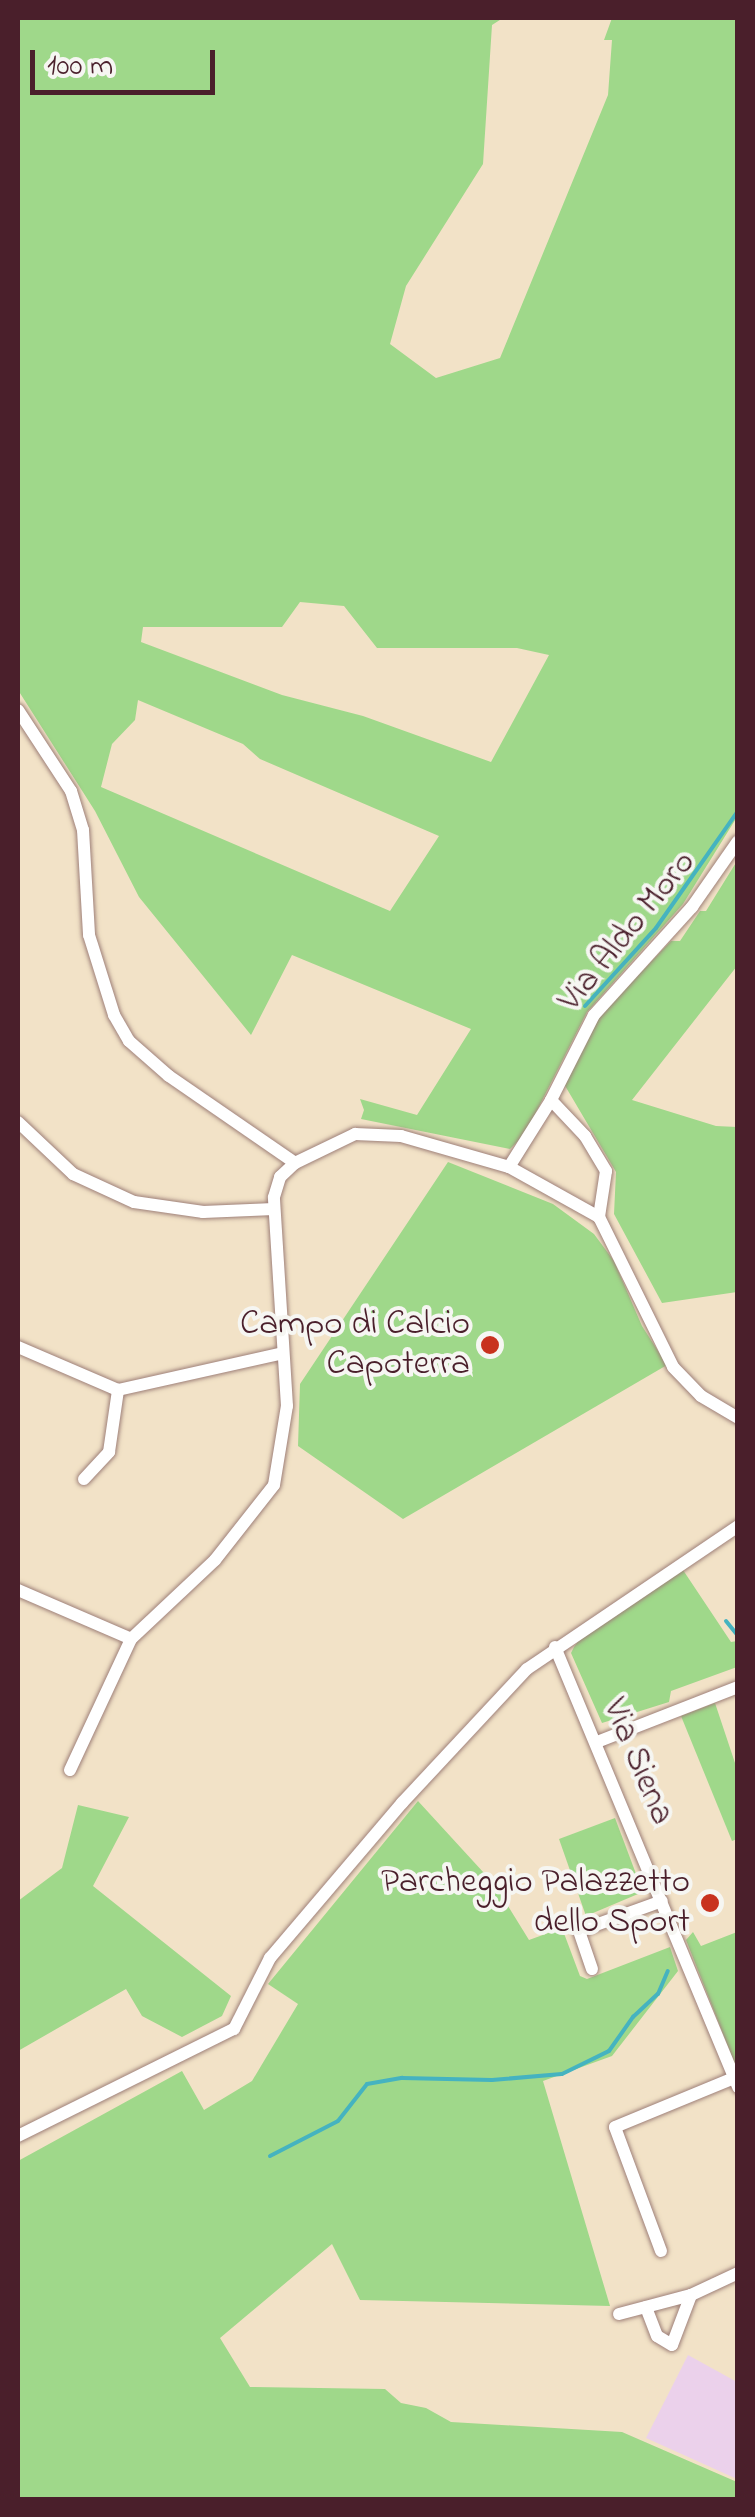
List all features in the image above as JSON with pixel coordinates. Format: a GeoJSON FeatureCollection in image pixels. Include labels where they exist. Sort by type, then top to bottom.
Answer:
{"type":"FeatureCollection","features":[{"type":"Feature","properties":{"kind":"street"},"geometry":{"type":"LineString","coordinates":[[18,710],[72,791],[83,830],[89,936],[114,1015],[129,1041],[169,1076],[295,1163]]}},
{"type":"Feature","properties":{"kind":"street","name":"Via Aldo Moro"},"geometry":{"type":"LineString","coordinates":[[509,1167],[551,1100],[594,1015],[692,907],[738,842]]}},
{"type":"Feature","properties":{"kind":"street"},"geometry":{"type":"LineString","coordinates":[[551,1100],[586,1136],[606,1171],[599,1217]]}},
{"type":"Feature","properties":{"kind":"street"},"geometry":{"type":"LineString","coordinates":[[18,1122],[73,1174],[134,1202],[203,1212],[274,1210]]}},
{"type":"Feature","properties":{"kind":"street"},"geometry":{"type":"LineString","coordinates":[[70,1770],[131,1640],[215,1560],[274,1485],[287,1406],[274,1210],[276,1186],[295,1163],[355,1134],[375,1132],[435,1142],[509,1167],[599,1217],[673,1367],[701,1396],[738,1418]]}},
{"type":"Feature","properties":{"kind":"street"},"geometry":{"type":"LineString","coordinates":[[18,1347],[118,1390],[283,1353]]}},
{"type":"Feature","properties":{"kind":"street"},"geometry":{"type":"LineString","coordinates":[[84,1478],[109,1452],[118,1390]]}},
{"type":"Feature","properties":{"kind":"street"},"geometry":{"type":"LineString","coordinates":[[18,2136],[234,2028],[282,1944],[402,1803],[526,1669],[738,1526]]}},
{"type":"Feature","properties":{"kind":"street"},"geometry":{"type":"LineString","coordinates":[[18,1590],[131,1640]]}},
{"type":"Feature","properties":{"kind":"street","name":"Via Siena"},"geometry":{"type":"LineString","coordinates":[[555,1647],[736,2082],[614,2127],[662,2251]]}},
{"type":"Feature","properties":{"kind":"street"},"geometry":{"type":"LineString","coordinates":[[597,1742],[738,1687]]}},
{"type":"Feature","properties":{"kind":"street"},"geometry":{"type":"LineString","coordinates":[[592,1969],[579,1932],[662,1901]]}},
{"type":"Feature","properties":{"kind":"street"},"geometry":{"type":"LineString","coordinates":[[619,2314],[691,2295],[738,2274]]}},
{"type":"Feature","properties":{"kind":"street"},"geometry":{"type":"LineString","coordinates":[[646,2307],[657,2336],[672,2345],[691,2295]]}},
{"type":"Feature","properties":{"kind":"shaded area"},"geometry":{"type":"Polygon","coordinates":[[[688,2355],[737,2382],[737,2479],[646,2438],[688,2355]]]}},
{"type":"Feature","properties":{"kind":"green space"},"geometry":{"type":"Polygon","coordinates":[[[18,18],[503,18],[492,25],[483,164],[406,286],[390,344],[436,378],[500,358],[608,95],[612,40],[604,40],[612,18],[737,18],[737,817],[683,904],[587,1012],[525,1134],[510,1149],[361,1119],[364,1110],[360,1099],[417,1115],[471,1029],[292,955],[251,1035],[139,897],[95,811],[18,690],[18,18]],[[300,602],[282,627],[143,627],[141,642],[282,695],[363,716],[491,762],[549,655],[517,648],[377,648],[344,606],[300,602]],[[138,700],[135,720],[112,744],[101,787],[390,911],[439,836],[260,759],[243,744],[138,700]]]}},
{"type":"Feature","properties":{"kind":"green space"},"geometry":{"type":"Polygon","coordinates":[[[737,861],[737,966],[632,1100],[716,1126],[737,1127],[737,1292],[662,1303],[614,1214],[616,1172],[564,1084],[600,1015],[671,941],[680,941],[700,911],[706,911],[737,861]]]}},
{"type":"Feature","properties":{"kind":"green space","name":"Campo di Calcio Capoterra"},"geometry":{"type":"Polygon","coordinates":[[[448,1162],[553,1204],[594,1234],[614,1261],[642,1326],[667,1365],[403,1519],[298,1446],[300,1384],[448,1162]]]}},
{"type":"Feature","properties":{"kind":"green space"},"geometry":{"type":"Polygon","coordinates":[[[681,1567],[731,1642],[737,1641],[737,1667],[671,1691],[669,1702],[602,1723],[571,1653],[574,1647],[582,1636],[681,1567]]]}},
{"type":"Feature","properties":{"kind":"green space"},"geometry":{"type":"Polygon","coordinates":[[[715,1703],[737,1769],[737,1839],[732,1841],[681,1716],[715,1703]]]}},
{"type":"Feature","properties":{"kind":"green space"},"geometry":{"type":"Polygon","coordinates":[[[418,1801],[495,1885],[529,1940],[562,1928],[580,1976],[587,1979],[670,1947],[678,1971],[612,2056],[543,2081],[610,2306],[360,2300],[332,2244],[220,2338],[250,2387],[385,2389],[401,2403],[426,2408],[451,2422],[622,2432],[737,2482],[737,2499],[18,2499],[18,2161],[182,2071],[204,2110],[252,2081],[298,2004],[268,1984],[418,1801]]]}},
{"type":"Feature","properties":{"kind":"green space"},"geometry":{"type":"Polygon","coordinates":[[[78,1805],[129,1817],[93,1886],[231,1996],[222,2016],[182,2037],[142,2016],[126,1989],[18,2051],[18,1901],[62,1868],[78,1805]]]}},
{"type":"Feature","properties":{"kind":"green space"},"geometry":{"type":"Polygon","coordinates":[[[615,1818],[641,1887],[638,1894],[586,1916],[559,1839],[615,1818]]]}},
{"type":"Feature","properties":{"kind":"green space"},"geometry":{"type":"Polygon","coordinates":[[[693,1932],[701,1946],[737,1932],[737,2069],[686,1940],[693,1932]]]}},
{"type":"Feature","properties":{"kind":"waterway"},"geometry":{"type":"LineString","coordinates":[[585,1006],[656,928],[738,811]]}},
{"type":"Feature","properties":{"kind":"waterway"},"geometry":{"type":"LineString","coordinates":[[726,1621],[738,1636]]}},
{"type":"Feature","properties":{"kind":"waterway"},"geometry":{"type":"LineString","coordinates":[[270,2156],[338,2121],[367,2084],[402,2078],[492,2080],[562,2074],[609,2051],[633,2017],[658,1994],[668,1971]]}},
{"type":"Feature","properties":{"kind":"place","name":"Campo di Calcio Capoterra"},"geometry":{"type":"Point","coordinates":[490,1345]}},
{"type":"Feature","properties":{"kind":"place","name":"Parcheggio Palazzetto dello Sport"},"geometry":{"type":"Point","coordinates":[710,1903]}}]}
